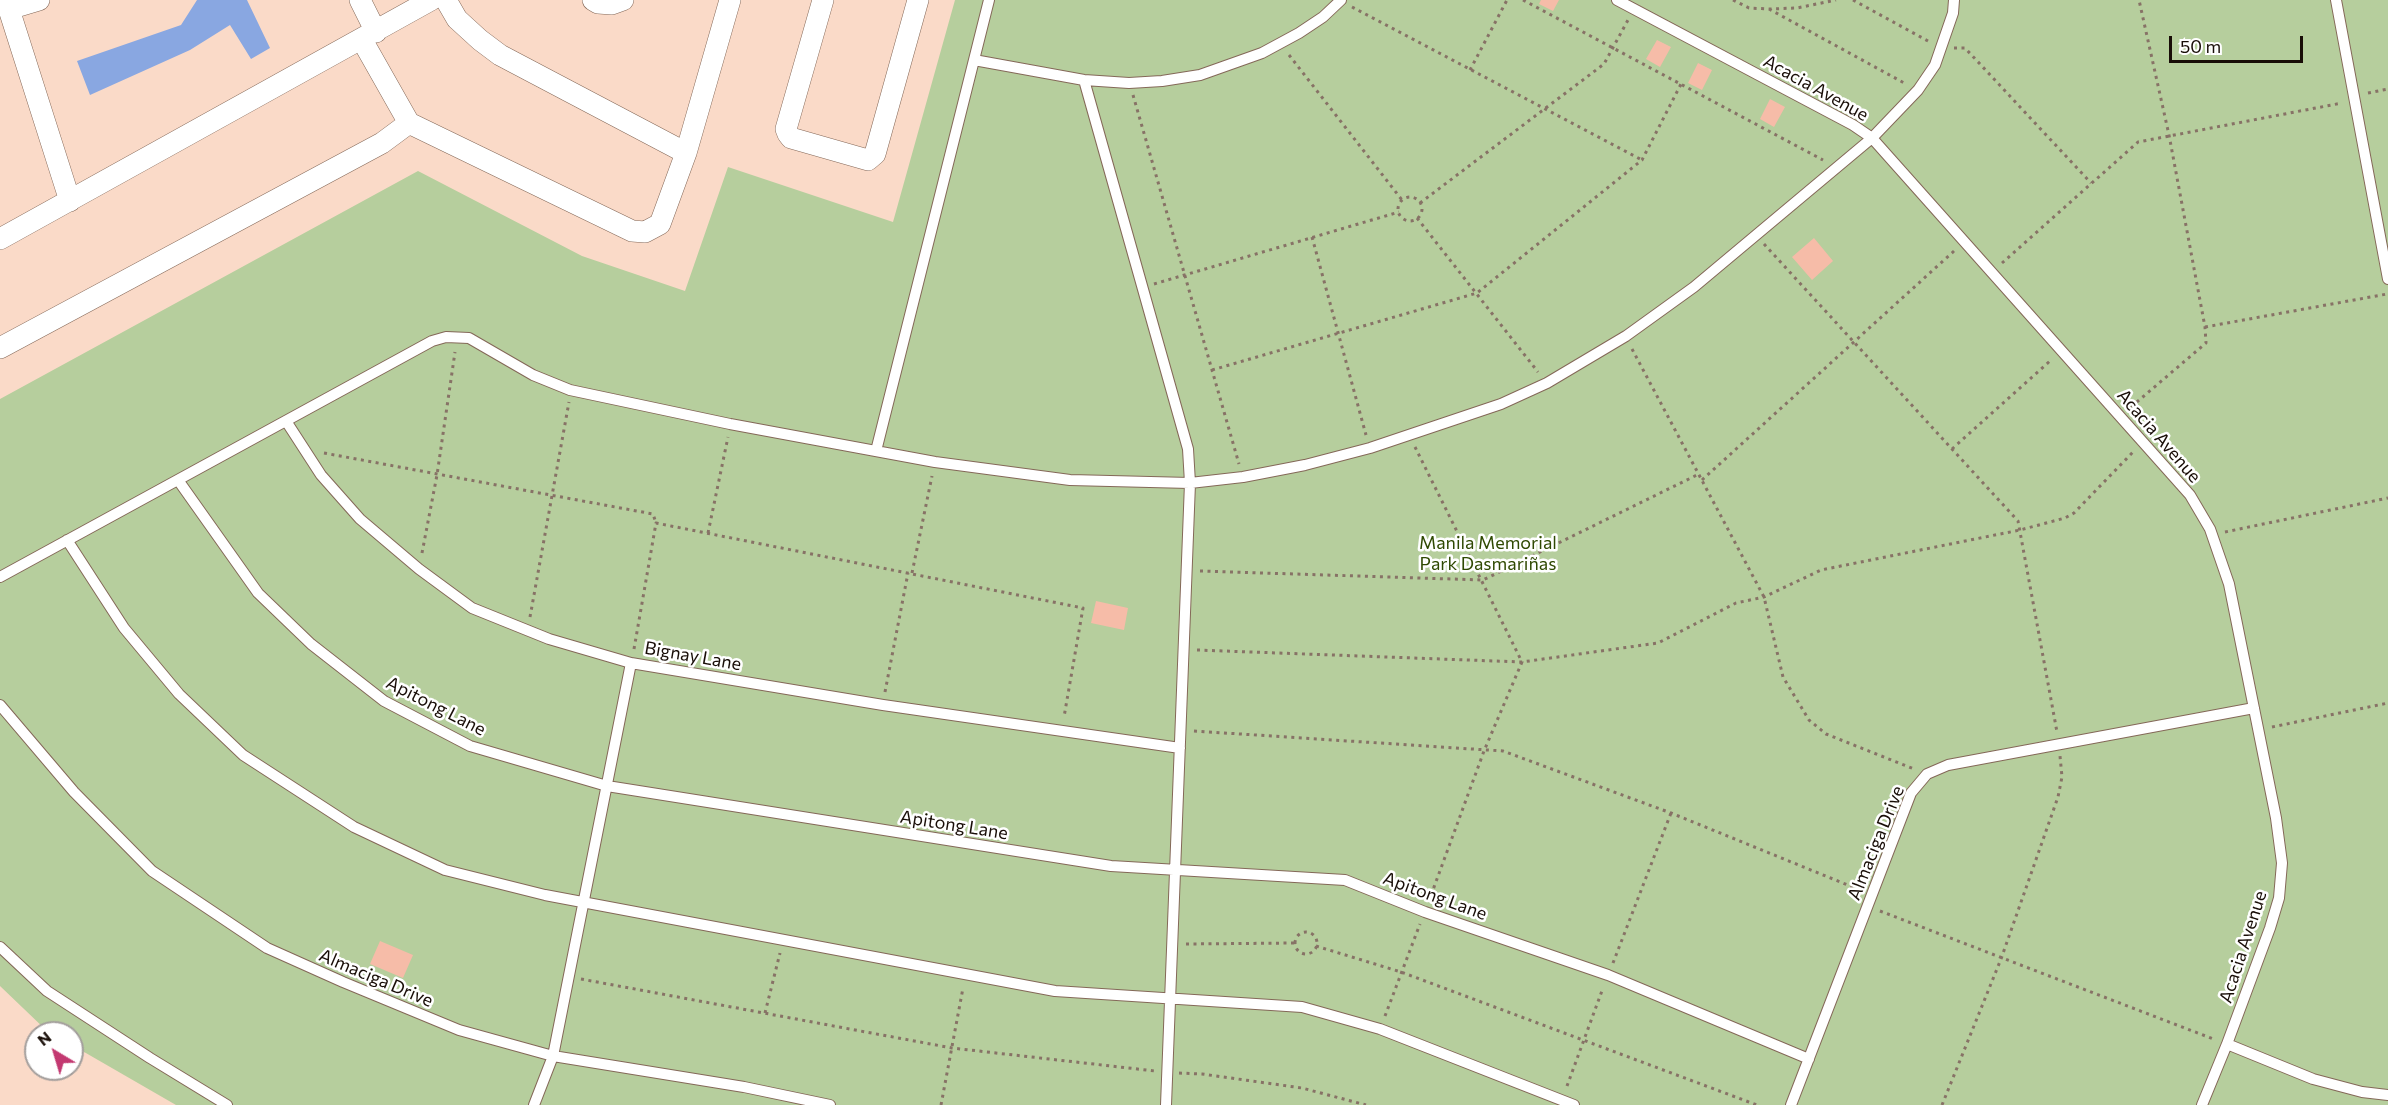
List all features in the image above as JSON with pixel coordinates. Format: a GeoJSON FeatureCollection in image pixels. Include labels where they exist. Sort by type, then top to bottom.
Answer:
{"type":"FeatureCollection","features":[{"type":"Feature","properties":{"kind":"street"},"geometry":{"type":"LineString","coordinates":[[39,0],[7,5],[70,201]]}},
{"type":"Feature","properties":{"kind":"street"},"geometry":{"type":"LineString","coordinates":[[360,0],[369,36],[409,123],[632,231],[645,232],[660,224],[686,153],[730,0]]}},
{"type":"Feature","properties":{"kind":"street"},"geometry":{"type":"LineString","coordinates":[[0,239],[431,0]]}},
{"type":"Feature","properties":{"kind":"street"},"geometry":{"type":"LineString","coordinates":[[446,0],[457,18],[500,55],[686,153]]}},
{"type":"Feature","properties":{"kind":"street"},"geometry":{"type":"LineString","coordinates":[[593,0],[598,3],[612,4],[623,0]]}},
{"type":"Feature","properties":{"kind":"street"},"geometry":{"type":"LineString","coordinates":[[823,0],[786,129],[791,138],[868,160],[875,154],[918,0]]}},
{"type":"Feature","properties":{"kind":"street"},"geometry":{"type":"LineString","coordinates":[[0,348],[382,142],[409,123]]}},
{"type":"Feature","properties":{"kind":"lane"},"geometry":{"type":"LineString","coordinates":[[876,451],[989,0]]}},
{"type":"Feature","properties":{"kind":"lane"},"geometry":{"type":"LineString","coordinates":[[974,60],[1084,80],[1129,83],[1200,75],[1231,66],[1280,44],[1323,17],[1341,0]]}},
{"type":"Feature","properties":{"kind":"lane","name":"Acacia Avenue"},"geometry":{"type":"LineString","coordinates":[[1617,0],[1853,125],[1872,138],[2190,495],[2212,534],[2229,584],[2276,818],[2282,863],[2279,898],[2227,1044],[2202,1105]]}},
{"type":"Feature","properties":{"kind":"lane"},"geometry":{"type":"LineString","coordinates":[[0,577],[432,341],[446,337],[469,338],[533,375],[571,390],[730,424],[935,462],[1070,480],[1190,483],[1243,477],[1305,465],[1370,448],[1501,404],[1547,383],[1626,336],[1694,287],[1838,168],[1872,138],[1918,90],[1935,65],[1953,13],[1954,0]]}},
{"type":"Feature","properties":{"kind":"lane"},"geometry":{"type":"LineString","coordinates":[[2336,0],[2388,279]]}},
{"type":"Feature","properties":{"kind":"lane"},"geometry":{"type":"LineString","coordinates":[[1084,80],[1188,448],[1190,483],[1166,1105]]}},
{"type":"Feature","properties":{"kind":"lane","name":"Bignay Lane"},"geometry":{"type":"LineString","coordinates":[[286,421],[321,475],[360,519],[419,569],[472,608],[527,631],[631,663],[883,705],[1180,748]]}},
{"type":"Feature","properties":{"kind":"lane","name":"Apitong Lane"},"geometry":{"type":"LineString","coordinates":[[178,480],[258,592],[311,644],[384,701],[470,746],[607,786],[1111,866],[1175,872],[1345,880],[1425,912],[1608,975],[1809,1059]]}},
{"type":"Feature","properties":{"kind":"lane"},"geometry":{"type":"LineString","coordinates":[[67,540],[124,628],[179,694],[243,755],[354,827],[445,870],[545,895],[1055,991],[1302,1007],[1380,1029],[1574,1105]]}},
{"type":"Feature","properties":{"kind":"lane"},"geometry":{"type":"LineString","coordinates":[[534,1105],[553,1056],[631,663]]}},
{"type":"Feature","properties":{"kind":"lane","name":"Almaciga Drive"},"geometry":{"type":"LineString","coordinates":[[0,705],[74,792],[152,871],[267,948],[459,1030],[553,1056],[744,1087],[830,1105]]}},
{"type":"Feature","properties":{"kind":"lane","name":"Almaciga Drive"},"geometry":{"type":"LineString","coordinates":[[1791,1105],[1911,793],[1927,774],[1948,765],[2254,708]]}},
{"type":"Feature","properties":{"kind":"lane"},"geometry":{"type":"LineString","coordinates":[[0,947],[48,991],[227,1105]]}},
{"type":"Feature","properties":{"kind":"lane"},"geometry":{"type":"LineString","coordinates":[[2227,1044],[2313,1078],[2362,1092],[2388,1095]]}},
{"type":"Feature","properties":{"kind":"path"},"geometry":{"type":"LineString","coordinates":[[1341,0],[1642,160]]}},
{"type":"Feature","properties":{"kind":"path"},"geometry":{"type":"LineString","coordinates":[[1470,70],[1507,0]]}},
{"type":"Feature","properties":{"kind":"path"},"geometry":{"type":"LineString","coordinates":[[1523,0],[1838,168]]}},
{"type":"Feature","properties":{"kind":"path"},"geometry":{"type":"LineString","coordinates":[[1733,0],[1749,8],[1769,9],[1797,8],[1836,0]]}},
{"type":"Feature","properties":{"kind":"path"},"geometry":{"type":"LineString","coordinates":[[1853,0],[1941,48],[1965,48],[2091,183]]}},
{"type":"Feature","properties":{"kind":"path"},"geometry":{"type":"LineString","coordinates":[[2121,416],[2206,343],[2205,327],[2169,135],[2139,0]]}},
{"type":"Feature","properties":{"kind":"path"},"geometry":{"type":"LineString","coordinates":[[1420,203],[1604,64],[1634,9]]}},
{"type":"Feature","properties":{"kind":"path"},"geometry":{"type":"LineString","coordinates":[[1769,9],[1918,90]]}},
{"type":"Feature","properties":{"kind":"path"},"geometry":{"type":"LineString","coordinates":[[1280,44],[1402,200]]}},
{"type":"Feature","properties":{"kind":"path"},"geometry":{"type":"LineString","coordinates":[[1129,83],[1243,477]]}},
{"type":"Feature","properties":{"kind":"path"},"geometry":{"type":"LineString","coordinates":[[1212,370],[1476,293],[1642,160],[1681,84]]}},
{"type":"Feature","properties":{"kind":"path"},"geometry":{"type":"LineString","coordinates":[[1992,272],[2138,142],[2355,98],[2388,89]]}},
{"type":"Feature","properties":{"kind":"path"},"geometry":{"type":"LineString","coordinates":[[1412,196],[1420,203],[1422,213],[1414,220],[1406,220],[1398,212],[1398,205],[1402,200],[1412,196]]}},
{"type":"Feature","properties":{"kind":"path"},"geometry":{"type":"LineString","coordinates":[[1143,287],[1398,212]]}},
{"type":"Feature","properties":{"kind":"path"},"geometry":{"type":"LineString","coordinates":[[1417,218],[1547,383]]}},
{"type":"Feature","properties":{"kind":"path"},"geometry":{"type":"LineString","coordinates":[[1757,236],[2018,521],[2060,744],[2062,777],[2058,796],[2001,958],[1942,1105]]}},
{"type":"Feature","properties":{"kind":"path"},"geometry":{"type":"LineString","coordinates":[[1312,237],[1370,448]]}},
{"type":"Feature","properties":{"kind":"path"},"geometry":{"type":"LineString","coordinates":[[1702,480],[1964,241]]}},
{"type":"Feature","properties":{"kind":"path"},"geometry":{"type":"LineString","coordinates":[[2205,327],[2388,294]]}},
{"type":"Feature","properties":{"kind":"path"},"geometry":{"type":"LineString","coordinates":[[1626,336],[1764,597],[1783,677],[1816,728],[1927,774]]}},
{"type":"Feature","properties":{"kind":"path"},"geometry":{"type":"LineString","coordinates":[[419,569],[437,475],[457,337]]}},
{"type":"Feature","properties":{"kind":"path"},"geometry":{"type":"LineString","coordinates":[[1952,449],[2062,350]]}},
{"type":"Feature","properties":{"kind":"path"},"geometry":{"type":"LineString","coordinates":[[527,631],[571,390]]}},
{"type":"Feature","properties":{"kind":"path"},"geometry":{"type":"LineString","coordinates":[[708,533],[730,424]]}},
{"type":"Feature","properties":{"kind":"path"},"geometry":{"type":"LineString","coordinates":[[1380,1029],[1484,751],[1522,662],[1410,436]]}},
{"type":"Feature","properties":{"kind":"path"},"geometry":{"type":"LineString","coordinates":[[1184,650],[1522,662],[1658,643],[1736,603],[1764,597],[1797,580],[1837,565],[2060,520],[2074,513],[2143,441]]}},
{"type":"Feature","properties":{"kind":"path"},"geometry":{"type":"LineString","coordinates":[[304,450],[653,514],[656,523],[631,663]]}},
{"type":"Feature","properties":{"kind":"path"},"geometry":{"type":"LineString","coordinates":[[883,705],[935,462]]}},
{"type":"Feature","properties":{"kind":"path"},"geometry":{"type":"LineString","coordinates":[[1187,570],[1483,580],[1699,474]]}},
{"type":"Feature","properties":{"kind":"path"},"geometry":{"type":"LineString","coordinates":[[2212,534],[2388,498]]}},
{"type":"Feature","properties":{"kind":"path"},"geometry":{"type":"LineString","coordinates":[[656,523],[1083,608],[1061,731]]}},
{"type":"Feature","properties":{"kind":"path"},"geometry":{"type":"LineString","coordinates":[[2259,730],[2388,703]]}},
{"type":"Feature","properties":{"kind":"path"},"geometry":{"type":"LineString","coordinates":[[1180,730],[1503,751],[1671,813],[1872,895]]}},
{"type":"Feature","properties":{"kind":"path"},"geometry":{"type":"LineString","coordinates":[[1562,1100],[1671,813]]}},
{"type":"Feature","properties":{"kind":"path"},"geometry":{"type":"LineString","coordinates":[[1867,906],[2227,1044]]}},
{"type":"Feature","properties":{"kind":"path"},"geometry":{"type":"LineString","coordinates":[[1307,932],[1314,936],[1316,946],[1313,952],[1306,954],[1297,950],[1295,943],[1297,936],[1307,932]]}},
{"type":"Feature","properties":{"kind":"path"},"geometry":{"type":"LineString","coordinates":[[764,1014],[784,940]]}},
{"type":"Feature","properties":{"kind":"path"},"geometry":{"type":"LineString","coordinates":[[1172,944],[1295,943]]}},
{"type":"Feature","properties":{"kind":"path"},"geometry":{"type":"LineString","coordinates":[[1316,946],[1401,972],[1757,1105]]}},
{"type":"Feature","properties":{"kind":"path"},"geometry":{"type":"LineString","coordinates":[[941,1105],[966,974]]}},
{"type":"Feature","properties":{"kind":"path"},"geometry":{"type":"LineString","coordinates":[[569,976],[952,1048],[1202,1074],[1302,1088],[1366,1105]]}},
{"type":"Feature","properties":{"kind":"green space","name":"Manila Memorial Park Dasmariñas"},"geometry":{"type":"Polygon","coordinates":[[[955,0],[2388,0],[2388,1105],[176,1105],[84,1052],[84,1021],[37,1021],[0,986],[0,399],[418,171],[582,256],[685,291],[728,167],[893,222],[955,0]]]}},
{"type":"Feature","properties":{"kind":"water"},"geometry":{"type":"Polygon","coordinates":[[[197,0],[247,0],[270,48],[251,59],[230,25],[190,50],[90,95],[77,61],[181,25],[197,0]]]}},
{"type":"Feature","properties":{"kind":"building"},"geometry":{"type":"Polygon","coordinates":[[[1541,0],[1559,0],[1553,11],[1539,4],[1541,0]]]}},
{"type":"Feature","properties":{"kind":"building"},"geometry":{"type":"Polygon","coordinates":[[[1657,40],[1671,47],[1660,67],[1646,59],[1657,40]]]}},
{"type":"Feature","properties":{"kind":"building"},"geometry":{"type":"Polygon","coordinates":[[[1698,63],[1712,70],[1702,90],[1688,83],[1698,63]]]}},
{"type":"Feature","properties":{"kind":"building"},"geometry":{"type":"Polygon","coordinates":[[[1770,99],[1785,107],[1774,127],[1760,119],[1770,99]]]}},
{"type":"Feature","properties":{"kind":"building"},"geometry":{"type":"Polygon","coordinates":[[[1814,238],[1833,261],[1812,280],[1792,257],[1814,238]]]}},
{"type":"Feature","properties":{"kind":"building"},"geometry":{"type":"Polygon","coordinates":[[[1096,601],[1128,608],[1124,630],[1091,623],[1096,601]]]}},
{"type":"Feature","properties":{"kind":"building"},"geometry":{"type":"Polygon","coordinates":[[[380,941],[413,955],[403,978],[370,964],[380,941]]]}}]}
